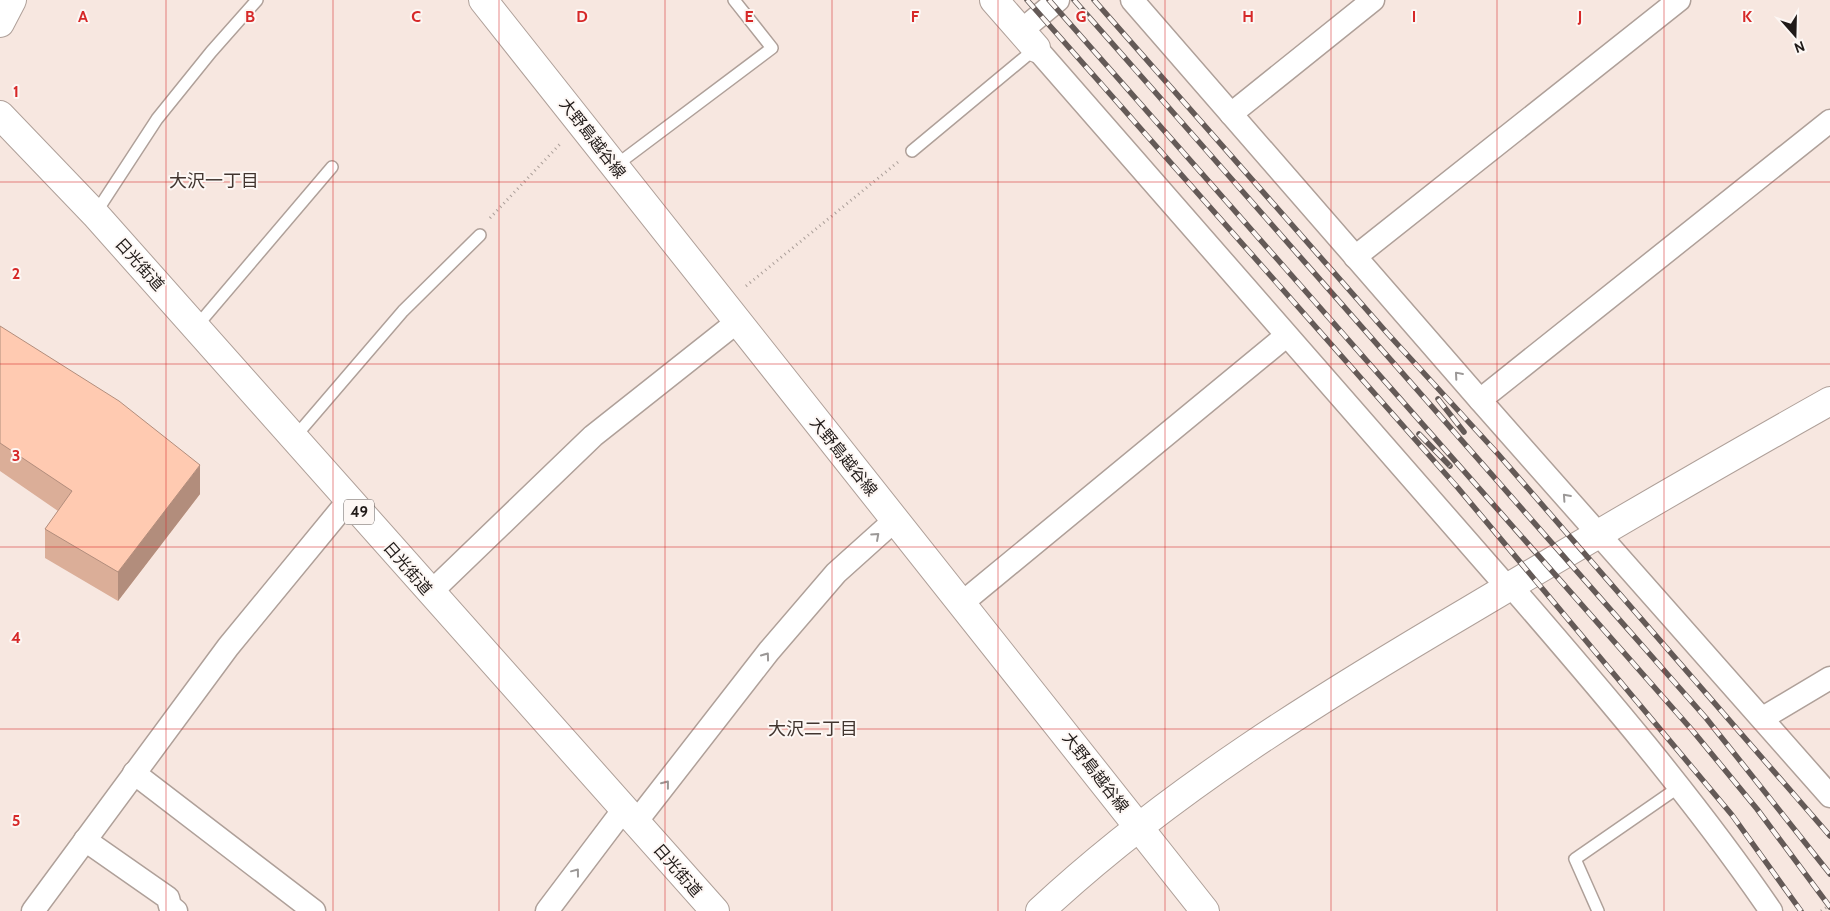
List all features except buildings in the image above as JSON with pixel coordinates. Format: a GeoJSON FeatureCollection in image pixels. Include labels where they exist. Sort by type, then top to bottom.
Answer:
{"type":"FeatureCollection","features":[{"type":"Feature","properties":{"kind":"main road"},"geometry":{"type":"LineString","coordinates":[[0,23],[12,0]]}},
{"type":"Feature","properties":{"kind":"main road","name":"大野島越谷線"},"geometry":{"type":"LineString","coordinates":[[483,0],[1205,911]]}},
{"type":"Feature","properties":{"kind":"main road"},"geometry":{"type":"LineString","coordinates":[[994,0],[1028,40]]}},
{"type":"Feature","properties":{"kind":"main road","name":"日光街道"},"geometry":{"type":"LineString","coordinates":[[0,116],[95,214],[714,911]]}},
{"type":"Feature","properties":{"kind":"main road"},"geometry":{"type":"LineString","coordinates":[[1040,911],[1138,826],[1346,683],[1598,533],[1830,401]]}},
{"type":"Feature","properties":{"kind":"street"},"geometry":{"type":"LineString","coordinates":[[1058,0],[1028,40],[1286,336],[1597,685],[1679,786],[1732,855],[1771,911]]}},
{"type":"Feature","properties":{"kind":"street"},"geometry":{"type":"LineString","coordinates":[[1132,0],[1480,400],[1830,796]]}},
{"type":"Feature","properties":{"kind":"street"},"geometry":{"type":"LineString","coordinates":[[1231,114],[1373,0]]}},
{"type":"Feature","properties":{"kind":"street"},"geometry":{"type":"LineString","coordinates":[[1355,257],[1679,0]]}},
{"type":"Feature","properties":{"kind":"street"},"geometry":{"type":"LineString","coordinates":[[1480,400],[1830,121]]}},
{"type":"Feature","properties":{"kind":"street"},"geometry":{"type":"LineString","coordinates":[[430,593],[593,436],[730,313]]}},
{"type":"Feature","properties":{"kind":"street"},"geometry":{"type":"LineString","coordinates":[[962,603],[1286,336]]}},
{"type":"Feature","properties":{"kind":"street"},"geometry":{"type":"LineString","coordinates":[[33,911],[228,647],[348,500]]}},
{"type":"Feature","properties":{"kind":"street"},"geometry":{"type":"LineString","coordinates":[[547,911],[836,573],[895,520]]}},
{"type":"Feature","properties":{"kind":"street"},"geometry":{"type":"LineString","coordinates":[[1763,718],[1830,678]]}},
{"type":"Feature","properties":{"kind":"street"},"geometry":{"type":"LineString","coordinates":[[134,773],[314,911]]}},
{"type":"Feature","properties":{"kind":"street"},"geometry":{"type":"LineString","coordinates":[[85,840],[168,898],[170,906],[176,911]]}},
{"type":"Feature","properties":{"kind":"lane"},"geometry":{"type":"LineString","coordinates":[[95,214],[157,119],[256,0]]}},
{"type":"Feature","properties":{"kind":"lane"},"geometry":{"type":"LineString","coordinates":[[615,166],[772,48],[734,0]]}},
{"type":"Feature","properties":{"kind":"lane"},"geometry":{"type":"LineString","coordinates":[[912,150],[1028,40]]}},
{"type":"Feature","properties":{"kind":"lane"},"geometry":{"type":"LineString","coordinates":[[196,327],[332,167]]}},
{"type":"Feature","properties":{"kind":"lane"},"geometry":{"type":"LineString","coordinates":[[294,438],[404,310],[480,234]]}},
{"type":"Feature","properties":{"kind":"lane"},"geometry":{"type":"LineString","coordinates":[[1598,911],[1575,859],[1679,786]]}},
{"type":"Feature","properties":{"kind":"path"},"geometry":{"type":"LineString","coordinates":[[480,234],[480,230],[581,122]]}},
{"type":"Feature","properties":{"kind":"path"},"geometry":{"type":"LineString","coordinates":[[730,313],[912,150]]}},
{"type":"Feature","properties":{"kind":"path"},"geometry":{"type":"LineString","coordinates":[[1821,911],[1830,905]]}},
{"type":"Feature","properties":{"kind":"railway"},"geometry":{"type":"LineString","coordinates":[[1027,0],[1458,488],[1732,815],[1801,911]]}},
{"type":"Feature","properties":{"kind":"railway"},"geometry":{"type":"LineString","coordinates":[[1049,0],[1692,730],[1757,809],[1830,907]]}},
{"type":"Feature","properties":{"kind":"railway"},"geometry":{"type":"LineString","coordinates":[[1074,0],[1706,718],[1830,874]]}},
{"type":"Feature","properties":{"kind":"railway"},"geometry":{"type":"LineString","coordinates":[[1094,0],[1388,334],[1498,454],[1830,836]]}},
{"type":"Feature","properties":{"kind":"railway"},"geometry":{"type":"LineString","coordinates":[[1438,399],[1464,432]]}},
{"type":"Feature","properties":{"kind":"railway"},"geometry":{"type":"LineString","coordinates":[[1419,434],[1450,466]]}},
{"type":"Feature","properties":{"kind":"district","name":"大沢一丁目"},"geometry":{"type":"Point","coordinates":[214,181]}},
{"type":"Feature","properties":{"kind":"district","name":"大沢二丁目"},"geometry":{"type":"Point","coordinates":[813,729]}}]}
